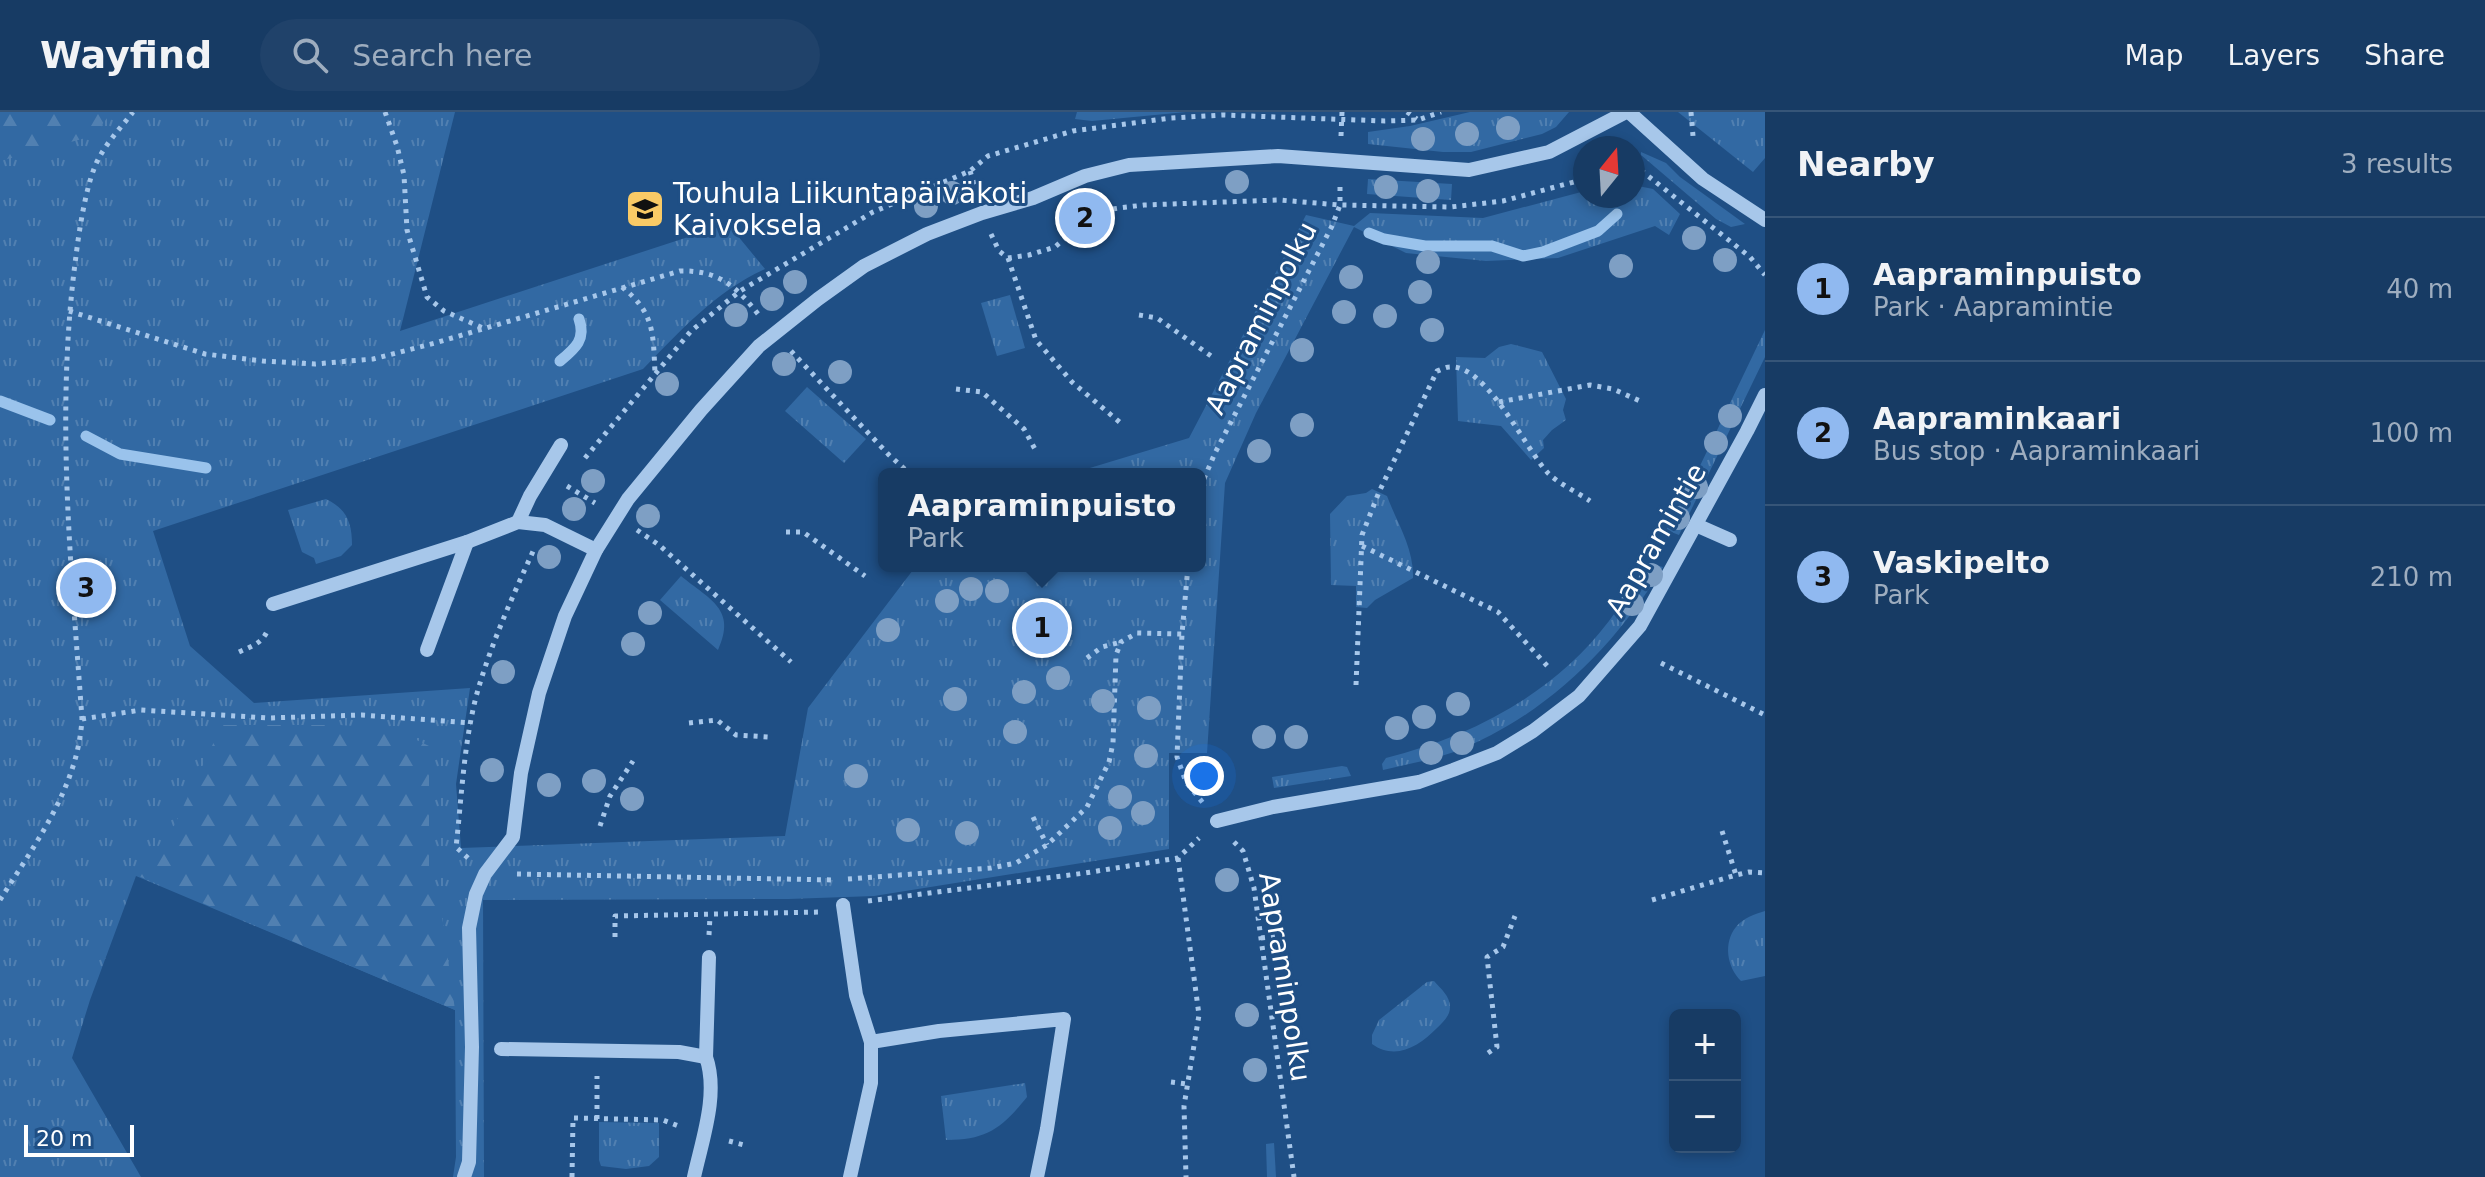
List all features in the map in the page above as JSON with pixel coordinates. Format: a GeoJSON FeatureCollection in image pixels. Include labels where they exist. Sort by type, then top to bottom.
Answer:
{"type":"FeatureCollection","features":[{"type":"Feature","properties":{"kind":"street"},"geometry":{"type":"LineString","coordinates":[[464,1177],[469,1162],[472,1047],[469,928],[476,894],[485,874],[513,837],[521,773],[539,693],[565,616],[596,550],[628,499],[701,410],[759,346],[864,266],[927,234],[982,213],[1033,198],[1085,176],[1129,165],[1278,156],[1469,170],[1549,152],[1628,112],[1703,179],[1765,220]]}},
{"type":"Feature","properties":{"kind":"street","name":"Aapramintie"},"geometry":{"type":"LineString","coordinates":[[1217,821],[1277,806],[1419,782],[1497,753],[1533,731],[1579,696],[1640,626],[1765,395]]}},
{"type":"Feature","properties":{"kind":"street"},"geometry":{"type":"LineString","coordinates":[[518,522],[561,445]]}},
{"type":"Feature","properties":{"kind":"street"},"geometry":{"type":"LineString","coordinates":[[273,604],[467,542],[518,522],[545,525],[596,550]]}},
{"type":"Feature","properties":{"kind":"street"},"geometry":{"type":"LineString","coordinates":[[1696,525],[1730,540]]}},
{"type":"Feature","properties":{"kind":"street"},"geometry":{"type":"LineString","coordinates":[[427,650],[467,542]]}},
{"type":"Feature","properties":{"kind":"street"},"geometry":{"type":"LineString","coordinates":[[843,905],[856,995],[871,1042],[871,1083],[850,1177]]}},
{"type":"Feature","properties":{"kind":"street"},"geometry":{"type":"LineString","coordinates":[[694,1177],[712,1073],[706,1057],[709,957]]}},
{"type":"Feature","properties":{"kind":"street"},"geometry":{"type":"LineString","coordinates":[[871,1042],[939,1031],[1064,1019],[1037,1177]]}},
{"type":"Feature","properties":{"kind":"street"},"geometry":{"type":"LineString","coordinates":[[501,1049],[679,1052],[706,1057]]}},
{"type":"Feature","properties":{"kind":"path"},"geometry":{"type":"LineString","coordinates":[[0,900],[71,776],[81,742],[82,719],[65,497],[64,411],[69,311],[80,226],[98,157],[133,112]]}},
{"type":"Feature","properties":{"kind":"path"},"geometry":{"type":"LineString","coordinates":[[385,112],[404,175],[407,230],[427,297],[444,311],[484,329]]}},
{"type":"Feature","properties":{"kind":"path"},"geometry":{"type":"LineString","coordinates":[[1407,112],[1418,120]]}},
{"type":"Feature","properties":{"kind":"path"},"geometry":{"type":"LineString","coordinates":[[578,467],[691,331],[740,291],[873,212],[970,171],[988,156],[1073,131],[1158,119],[1223,115],[1418,120],[1441,112]]}},
{"type":"Feature","properties":{"kind":"path"},"geometry":{"type":"LineString","coordinates":[[1691,112],[1693,137]]}},
{"type":"Feature","properties":{"kind":"path","name":"Aapraminpolku"},"geometry":{"type":"LineString","coordinates":[[1206,474],[1332,226],[1340,205],[1341,161]]}},
{"type":"Feature","properties":{"kind":"path"},"geometry":{"type":"LineString","coordinates":[[970,171],[982,213],[999,251],[1008,258],[1036,340],[1072,382],[1123,425]]}},
{"type":"Feature","properties":{"kind":"path"},"geometry":{"type":"LineString","coordinates":[[1645,174],[1750,257],[1765,275]]}},
{"type":"Feature","properties":{"kind":"path"},"geometry":{"type":"LineString","coordinates":[[1008,258],[1055,247],[1095,212],[1144,205],[1279,200],[1340,205],[1451,207],[1503,201],[1573,182]]}},
{"type":"Feature","properties":{"kind":"path"},"geometry":{"type":"LineString","coordinates":[[69,311],[205,354],[315,364],[373,359],[680,271],[720,278],[740,291]]}},
{"type":"Feature","properties":{"kind":"path"},"geometry":{"type":"LineString","coordinates":[[621,287],[637,299],[646,311],[652,331],[655,373]]}},
{"type":"Feature","properties":{"kind":"path"},"geometry":{"type":"LineString","coordinates":[[1139,315],[1157,318],[1214,358]]}},
{"type":"Feature","properties":{"kind":"path"},"geometry":{"type":"LineString","coordinates":[[774,333],[903,468]]}},
{"type":"Feature","properties":{"kind":"path"},"geometry":{"type":"LineString","coordinates":[[1356,685],[1362,535],[1379,492],[1437,371],[1457,368],[1477,378],[1499,402],[1549,474],[1590,501]]}},
{"type":"Feature","properties":{"kind":"path"},"geometry":{"type":"LineString","coordinates":[[1499,402],[1590,385],[1613,389],[1640,401]]}},
{"type":"Feature","properties":{"kind":"path"},"geometry":{"type":"LineString","coordinates":[[956,389],[982,392],[1024,429],[1036,451]]}},
{"type":"Feature","properties":{"kind":"path"},"geometry":{"type":"LineString","coordinates":[[456,847],[471,723],[484,670],[545,525],[573,477]]}},
{"type":"Feature","properties":{"kind":"path"},"geometry":{"type":"LineString","coordinates":[[567,486],[659,545],[791,662]]}},
{"type":"Feature","properties":{"kind":"path"},"geometry":{"type":"LineString","coordinates":[[786,532],[803,532],[865,576]]}},
{"type":"Feature","properties":{"kind":"path"},"geometry":{"type":"LineString","coordinates":[[1362,546],[1498,612],[1551,670]]}},
{"type":"Feature","properties":{"kind":"path","name":"Aapraminpolku"},"geometry":{"type":"LineString","coordinates":[[1187,572],[1177,757],[1186,782],[1243,851],[1246,859],[1254,888],[1294,1177]]}},
{"type":"Feature","properties":{"kind":"path"},"geometry":{"type":"LineString","coordinates":[[239,652],[265,637],[271,623],[273,604]]}},
{"type":"Feature","properties":{"kind":"path"},"geometry":{"type":"LineString","coordinates":[[1087,658],[1102,647],[1121,642],[1137,633],[1182,634]]}},
{"type":"Feature","properties":{"kind":"path"},"geometry":{"type":"LineString","coordinates":[[485,874],[838,880],[991,868],[1016,863],[1047,845],[1087,807],[1109,762],[1113,743],[1116,655],[1121,642]]}},
{"type":"Feature","properties":{"kind":"path"},"geometry":{"type":"LineString","coordinates":[[1661,663],[1765,715]]}},
{"type":"Feature","properties":{"kind":"path"},"geometry":{"type":"LineString","coordinates":[[82,719],[141,710],[269,718],[378,715],[471,723]]}},
{"type":"Feature","properties":{"kind":"path"},"geometry":{"type":"LineString","coordinates":[[689,723],[717,720],[736,735],[769,737]]}},
{"type":"Feature","properties":{"kind":"path"},"geometry":{"type":"LineString","coordinates":[[600,826],[610,796],[633,761]]}},
{"type":"Feature","properties":{"kind":"path"},"geometry":{"type":"LineString","coordinates":[[1033,817],[1047,845]]}},
{"type":"Feature","properties":{"kind":"path"},"geometry":{"type":"LineString","coordinates":[[615,937],[615,916],[816,914],[843,905],[1178,858],[1217,821]]}},
{"type":"Feature","properties":{"kind":"path"},"geometry":{"type":"LineString","coordinates":[[1722,831],[1736,875]]}},
{"type":"Feature","properties":{"kind":"path"},"geometry":{"type":"LineString","coordinates":[[1178,858],[1199,1015],[1184,1106],[1186,1177]]}},
{"type":"Feature","properties":{"kind":"path"},"geometry":{"type":"LineString","coordinates":[[1652,900],[1736,875],[1765,873]]}},
{"type":"Feature","properties":{"kind":"path"},"geometry":{"type":"LineString","coordinates":[[710,916],[710,929]]}},
{"type":"Feature","properties":{"kind":"path"},"geometry":{"type":"LineString","coordinates":[[1488,1053],[1497,1047],[1487,957],[1503,947],[1515,916]]}},
{"type":"Feature","properties":{"kind":"path"},"geometry":{"type":"LineString","coordinates":[[1261,938],[1287,935]]}},
{"type":"Feature","properties":{"kind":"path"},"geometry":{"type":"LineString","coordinates":[[1171,1082],[1187,1084]]}},
{"type":"Feature","properties":{"kind":"path"},"geometry":{"type":"LineString","coordinates":[[572,1177],[573,1118],[663,1120],[703,1135]]}},
{"type":"Feature","properties":{"kind":"green space"},"geometry":{"type":"Polygon","coordinates":[[[0,112],[455,112],[400,331],[728,224],[765,269],[715,300],[643,369],[153,531],[190,646],[254,703],[470,688],[456,784],[461,848],[785,836],[808,708],[911,572],[1206,572],[1206,468],[1090,468],[1189,438],[1306,215],[1354,226],[1370,213],[1483,218],[1573,194],[1573,208],[1645,208],[1645,187],[1653,189],[1680,214],[1669,235],[1655,226],[1558,258],[1486,261],[1406,253],[1354,227],[1256,413],[1225,483],[1207,753],[1169,753],[1169,849],[874,896],[483,900],[484,1177],[453,1177],[456,1157],[455,1010],[136,876],[72,1058],[141,1177],[0,1177],[0,112]]]}},
{"type":"Feature","properties":{"kind":"green space"},"geometry":{"type":"Polygon","coordinates":[[[0,112],[112,112],[93,136],[0,161],[0,112]]]}},
{"type":"Feature","properties":{"kind":"green space"},"geometry":{"type":"Polygon","coordinates":[[[1077,112],[1186,112],[1092,121],[1075,119],[1077,112]]]}},
{"type":"Feature","properties":{"kind":"green space"},"geometry":{"type":"Polygon","coordinates":[[[1470,112],[1569,112],[1556,127],[1542,134],[1471,152],[1368,144],[1368,132],[1470,112]]]}},
{"type":"Feature","properties":{"kind":"green space"},"geometry":{"type":"Polygon","coordinates":[[[1678,112],[1765,112],[1765,158],[1753,172],[1678,112]]]}},
{"type":"Feature","properties":{"kind":"green space"},"geometry":{"type":"Polygon","coordinates":[[[1645,154],[1666,163],[1680,177],[1745,224],[1731,227],[1716,219],[1645,158],[1645,154]]]}},
{"type":"Feature","properties":{"kind":"green space"},"geometry":{"type":"Polygon","coordinates":[[[1368,179],[1452,184],[1451,200],[1367,194],[1368,179]]]}},
{"type":"Feature","properties":{"kind":"green space"},"geometry":{"type":"Polygon","coordinates":[[[1010,295],[1025,348],[997,356],[981,303],[1010,295]]]}},
{"type":"Feature","properties":{"kind":"green space"},"geometry":{"type":"Polygon","coordinates":[[[1765,330],[1765,357],[1679,535],[1666,530],[1698,470],[1765,330]]]}},
{"type":"Feature","properties":{"kind":"green space"},"geometry":{"type":"Polygon","coordinates":[[[1511,344],[1542,352],[1566,399],[1563,410],[1566,420],[1543,440],[1544,448],[1531,460],[1501,426],[1458,421],[1456,357],[1485,358],[1499,347],[1511,344]]]}},
{"type":"Feature","properties":{"kind":"green space"},"geometry":{"type":"Polygon","coordinates":[[[807,387],[866,439],[844,463],[785,411],[807,387]]]}},
{"type":"Feature","properties":{"kind":"green space"},"geometry":{"type":"Polygon","coordinates":[[[1372,489],[1387,496],[1408,546],[1413,578],[1367,608],[1356,607],[1356,586],[1331,585],[1330,514],[1347,496],[1372,489]]]}},
{"type":"Feature","properties":{"kind":"green space"},"geometry":{"type":"Polygon","coordinates":[[[326,499],[339,507],[347,518],[352,545],[341,556],[316,564],[314,558],[302,552],[288,510],[326,499]]]}},
{"type":"Feature","properties":{"kind":"green space"},"geometry":{"type":"Polygon","coordinates":[[[1651,564],[1663,567],[1644,597],[1599,652],[1547,699],[1518,720],[1454,752],[1383,770],[1382,764],[1386,758],[1449,738],[1509,709],[1537,691],[1587,647],[1643,570],[1651,564]]]}},
{"type":"Feature","properties":{"kind":"green space"},"geometry":{"type":"Polygon","coordinates":[[[681,576],[710,599],[722,615],[723,636],[718,650],[660,600],[681,576]]]}},
{"type":"Feature","properties":{"kind":"green space"},"geometry":{"type":"Polygon","coordinates":[[[222,725],[340,725],[394,729],[429,746],[429,867],[440,901],[455,1010],[136,875],[174,826],[222,725]]]}},
{"type":"Feature","properties":{"kind":"green space"},"geometry":{"type":"Polygon","coordinates":[[[1347,767],[1351,776],[1274,788],[1272,777],[1347,767]]]}},
{"type":"Feature","properties":{"kind":"green space"},"geometry":{"type":"Polygon","coordinates":[[[1765,911],[1765,976],[1741,981],[1732,969],[1728,955],[1729,940],[1742,921],[1765,911]]]}},
{"type":"Feature","properties":{"kind":"green space"},"geometry":{"type":"Polygon","coordinates":[[[1434,981],[1450,1003],[1446,1019],[1423,1040],[1407,1049],[1390,1051],[1372,1044],[1372,1035],[1379,1020],[1427,982],[1434,981]]]}},
{"type":"Feature","properties":{"kind":"green space"},"geometry":{"type":"Polygon","coordinates":[[[1025,1083],[1027,1097],[1001,1124],[983,1135],[946,1140],[941,1096],[1025,1083]]]}},
{"type":"Feature","properties":{"kind":"green space"},"geometry":{"type":"Polygon","coordinates":[[[599,1122],[659,1123],[659,1157],[649,1166],[626,1169],[601,1166],[599,1122]]]}},
{"type":"Feature","properties":{"kind":"green space"},"geometry":{"type":"Polygon","coordinates":[[[1274,1143],[1276,1177],[1267,1177],[1266,1144],[1274,1143]]]}},
{"type":"Feature","properties":{"kind":"waterway"},"geometry":{"type":"LineString","coordinates":[[1369,233],[1384,239],[1425,246],[1492,246],[1523,256],[1543,252],[1598,231],[1617,214]]}},
{"type":"Feature","properties":{"kind":"waterway"},"geometry":{"type":"LineString","coordinates":[[560,361],[578,343],[581,332],[579,319]]}},
{"type":"Feature","properties":{"kind":"waterway"},"geometry":{"type":"LineString","coordinates":[[0,401],[50,420]]}},
{"type":"Feature","properties":{"kind":"waterway"},"geometry":{"type":"LineString","coordinates":[[86,436],[120,454],[206,468]]}},
{"type":"Feature","properties":{"kind":"place","name":"Touhula Liikuntapäiväkoti Kaivoksela"},"geometry":{"type":"Point","coordinates":[645,209]}},
{"type":"Feature","properties":{"kind":"place","name":"Aapraminkaari"},"geometry":{"type":"Point","coordinates":[1085,218]}},
{"type":"Feature","properties":{"kind":"place","name":"Vaskipelto"},"geometry":{"type":"Point","coordinates":[86,588]}},
{"type":"Feature","properties":{"kind":"place","name":"Aapraminpuisto"},"geometry":{"type":"Point","coordinates":[1042,628]}}]}
